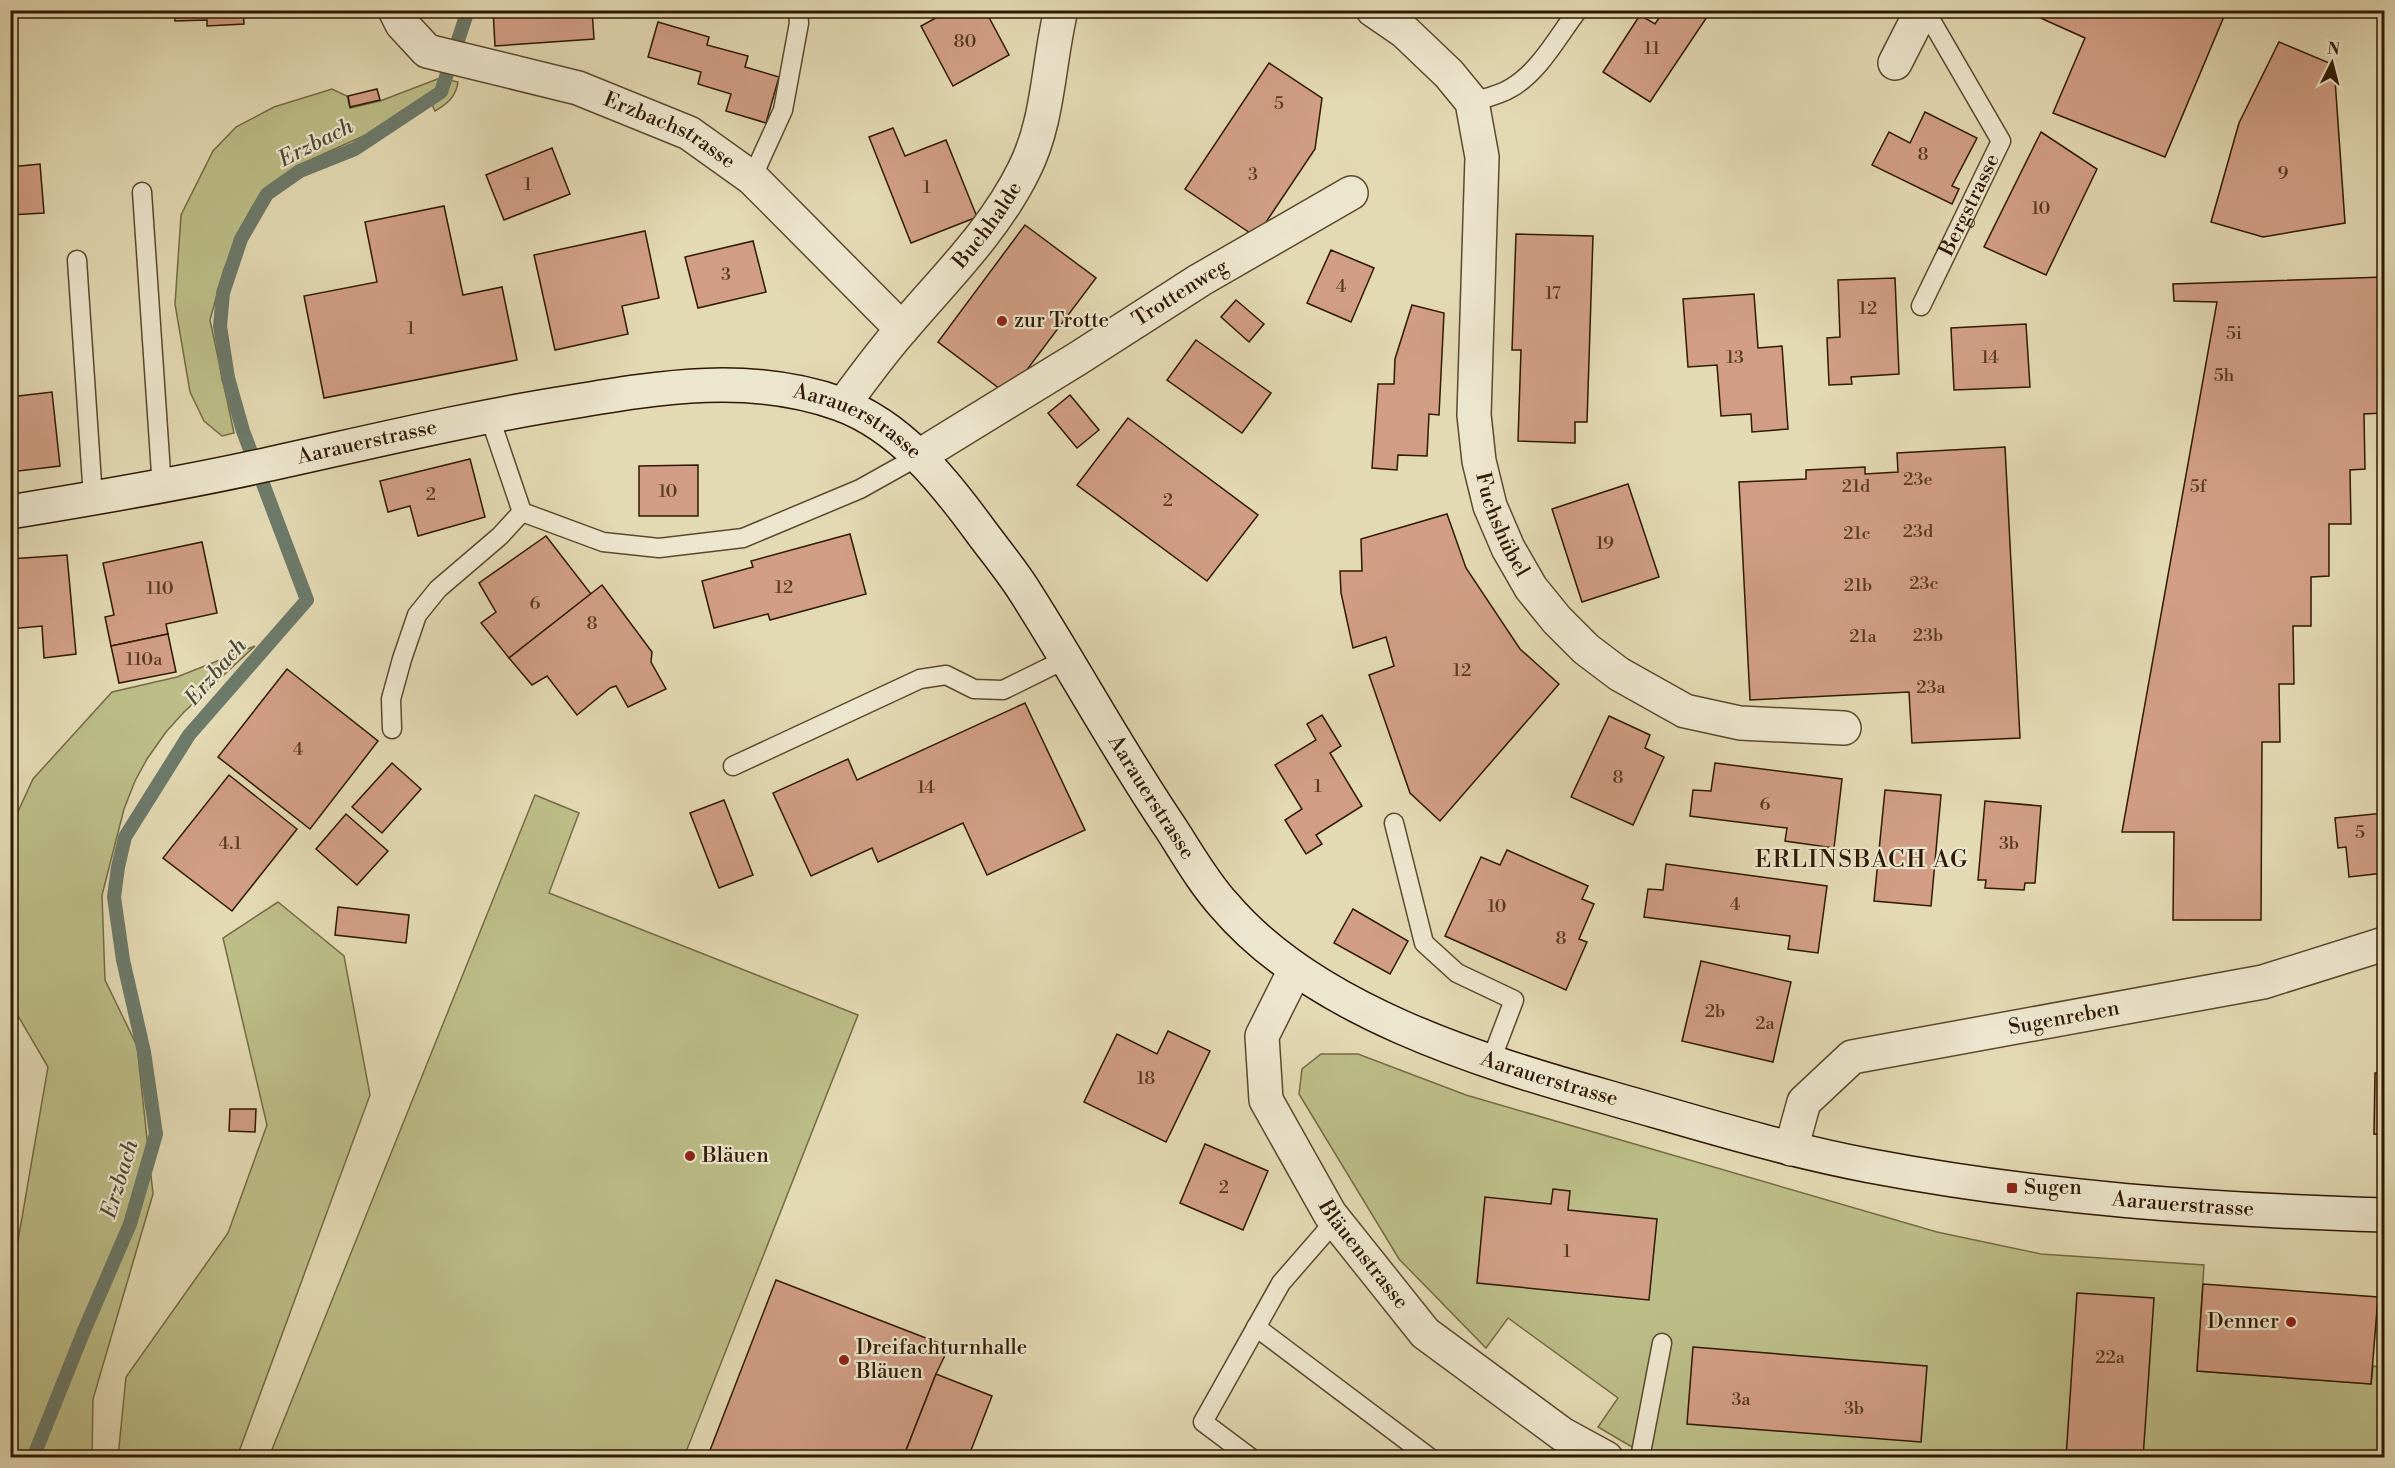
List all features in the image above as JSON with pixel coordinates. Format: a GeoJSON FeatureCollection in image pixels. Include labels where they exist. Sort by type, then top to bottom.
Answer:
{"type":"FeatureCollection","features":[{"type":"Feature","properties":{"kind":"street","name":"Erzbachstrasse"},"geometry":{"type":"LineString","coordinates":[[395,10],[402,24],[427,51],[578,88],[689,133],[752,178],[902,329]]}},
{"type":"Feature","properties":{"kind":"street","name":"Buchhalde"},"geometry":{"type":"LineString","coordinates":[[843,405],[902,329],[963,260],[1000,212],[1025,170],[1038,136],[1061,10]]}},
{"type":"Feature","properties":{"kind":"street","name":"Fuchshübel"},"geometry":{"type":"LineString","coordinates":[[1373,10],[1405,32],[1449,74],[1472,102],[1482,157],[1474,415],[1479,461],[1494,516],[1508,548],[1531,588],[1557,620],[1586,649],[1619,674],[1685,711],[1740,723],[1844,728]]}},
{"type":"Feature","properties":{"kind":"street","name":"Bergstrasse"},"geometry":{"type":"LineString","coordinates":[[1895,63],[1923,10]]}},
{"type":"Feature","properties":{"kind":"street","name":"Trottenweg"},"geometry":{"type":"LineString","coordinates":[[919,456],[1068,365],[1200,280],[1351,193]]}},
{"type":"Feature","properties":{"kind":"street","name":"Aarauerstrasse"},"geometry":{"type":"LineString","coordinates":[[10,512],[175,485],[489,415],[636,391],[735,384],[769,387],[843,405],[876,422],[919,456],[958,501],[1024,589],[1140,783],[1220,902],[1256,939],[1295,970],[1369,1012],[1490,1063],[1791,1149],[1886,1169],[2131,1203],[2250,1211],[2385,1215]]}},
{"type":"Feature","properties":{"kind":"street","name":"Sugenreben"},"geometry":{"type":"LineString","coordinates":[[1791,1149],[1804,1102],[1852,1057],[2263,982],[2385,944]]}},
{"type":"Feature","properties":{"kind":"street","name":"Bläuenstrasse"},"geometry":{"type":"LineString","coordinates":[[1295,970],[1262,1036],[1266,1100],[1335,1221],[1425,1333],[1562,1434],[1606,1458]]}},
{"type":"Feature","properties":{"kind":"lane"},"geometry":{"type":"LineString","coordinates":[[752,178],[783,110],[799,23],[798,10]]}},
{"type":"Feature","properties":{"kind":"lane"},"geometry":{"type":"LineString","coordinates":[[1472,102],[1511,88],[1522,80],[1533,70],[1578,10]]}},
{"type":"Feature","properties":{"kind":"lane","name":"Bergstrasse"},"geometry":{"type":"LineString","coordinates":[[1921,306],[2001,141],[1923,10]]}},
{"type":"Feature","properties":{"kind":"lane"},"geometry":{"type":"LineString","coordinates":[[142,192],[175,485]]}},
{"type":"Feature","properties":{"kind":"lane"},"geometry":{"type":"LineString","coordinates":[[77,260],[93,498]]}},
{"type":"Feature","properties":{"kind":"lane"},"geometry":{"type":"LineString","coordinates":[[489,415],[522,512]]}},
{"type":"Feature","properties":{"kind":"lane"},"geometry":{"type":"LineString","coordinates":[[522,512],[603,542],[659,548],[743,538],[860,489],[919,456]]}},
{"type":"Feature","properties":{"kind":"lane"},"geometry":{"type":"LineString","coordinates":[[392,729],[391,699],[417,615],[438,588],[500,536],[522,512]]}},
{"type":"Feature","properties":{"kind":"lane"},"geometry":{"type":"LineString","coordinates":[[733,766],[920,679],[946,675],[974,689],[1003,690],[1066,659]]}},
{"type":"Feature","properties":{"kind":"lane"},"geometry":{"type":"LineString","coordinates":[[1394,823],[1424,943],[1457,973],[1514,1000],[1490,1063]]}},
{"type":"Feature","properties":{"kind":"lane"},"geometry":{"type":"LineString","coordinates":[[1251,1458],[1203,1422],[1281,1283],[1335,1221]]}},
{"type":"Feature","properties":{"kind":"lane"},"geometry":{"type":"LineString","coordinates":[[1256,1327],[1430,1458]]}},
{"type":"Feature","properties":{"kind":"lane"},"geometry":{"type":"LineString","coordinates":[[1640,1458],[1662,1343]]}},
{"type":"Feature","properties":{"kind":"green space"},"geometry":{"type":"Polygon","coordinates":[[[440,78],[458,82],[453,96],[443,106],[435,111],[432,105],[297,166],[271,184],[251,209],[224,269],[210,320],[234,433],[222,436],[204,421],[190,392],[175,304],[181,215],[213,151],[236,127],[274,107],[332,89],[347,96],[350,108],[380,101],[440,78]]]}},
{"type":"Feature","properties":{"kind":"green space"},"geometry":{"type":"Polygon","coordinates":[[[255,646],[184,712],[166,732],[135,781],[124,809],[102,895],[105,980],[137,1046],[153,1194],[93,1399],[92,1457],[11,1457],[11,1270],[14,1264],[48,1067],[14,1009],[11,827],[33,779],[112,692],[177,677],[255,646]]]}},
{"type":"Feature","properties":{"kind":"green space"},"geometry":{"type":"Polygon","coordinates":[[[535,795],[579,813],[549,893],[858,1015],[684,1457],[336,1458],[328,1455],[327,1458],[269,1457],[535,795]]]}},
{"type":"Feature","properties":{"kind":"green space"},"geometry":{"type":"Polygon","coordinates":[[[278,902],[344,956],[370,1095],[237,1457],[118,1457],[126,1377],[228,1233],[267,1125],[223,938],[278,902]]]}},
{"type":"Feature","properties":{"kind":"green space"},"geometry":{"type":"Polygon","coordinates":[[[1321,1054],[1358,1054],[1466,1095],[1937,1232],[2041,1254],[2204,1265],[2197,1371],[2371,1384],[2373,1366],[2384,1368],[2384,1457],[1649,1457],[1598,1427],[1618,1398],[1508,1318],[1486,1348],[1399,1259],[1299,1094],[1302,1069],[1321,1054]]]}},
{"type":"Feature","properties":{"kind":"building"},"geometry":{"type":"Polygon","coordinates":[[[174,10],[243,10],[244,24],[207,26],[207,20],[175,21],[174,10]]]}},
{"type":"Feature","properties":{"kind":"building"},"geometry":{"type":"Polygon","coordinates":[[[493,10],[592,10],[594,39],[495,46],[493,10]]]}},
{"type":"Feature","properties":{"kind":"building"},"geometry":{"type":"Polygon","coordinates":[[[950,10],[985,10],[1009,55],[953,86],[921,26],[950,10]]]}},
{"type":"Feature","properties":{"kind":"building"},"geometry":{"type":"Polygon","coordinates":[[[1664,10],[1711,11],[1650,102],[1603,72],[1640,15],[1655,24],[1664,10]]]}},
{"type":"Feature","properties":{"kind":"building"},"geometry":{"type":"Polygon","coordinates":[[[2023,10],[2217,10],[2225,14],[2165,157],[2053,113],[2085,38],[2023,10]]]}},
{"type":"Feature","properties":{"kind":"building"},"geometry":{"type":"Polygon","coordinates":[[[658,22],[709,37],[707,45],[748,56],[745,67],[779,77],[766,123],[726,111],[731,94],[698,84],[701,72],[648,57],[658,22]]]}},
{"type":"Feature","properties":{"kind":"building"},"geometry":{"type":"Polygon","coordinates":[[[2279,42],[2334,65],[2345,223],[2263,237],[2211,222],[2239,123],[2279,42]]]}},
{"type":"Feature","properties":{"kind":"building"},"geometry":{"type":"Polygon","coordinates":[[[1269,63],[1322,98],[1315,149],[1256,237],[1185,189],[1269,63]]]}},
{"type":"Feature","properties":{"kind":"building"},"geometry":{"type":"Polygon","coordinates":[[[377,89],[380,100],[350,107],[348,96],[377,89]]]}},
{"type":"Feature","properties":{"kind":"building"},"geometry":{"type":"Polygon","coordinates":[[[1925,112],[1977,138],[1952,186],[1959,189],[1952,204],[1872,165],[1889,132],[1910,143],[1925,112]]]}},
{"type":"Feature","properties":{"kind":"building"},"geometry":{"type":"Polygon","coordinates":[[[893,128],[905,156],[946,140],[977,217],[911,243],[869,137],[893,128]]]}},
{"type":"Feature","properties":{"kind":"building"},"geometry":{"type":"Polygon","coordinates":[[[2041,132],[2097,169],[2046,275],[1984,247],[2041,132]]]}},
{"type":"Feature","properties":{"kind":"building"},"geometry":{"type":"Polygon","coordinates":[[[552,148],[570,194],[504,220],[486,175],[552,148]]]}},
{"type":"Feature","properties":{"kind":"building"},"geometry":{"type":"Polygon","coordinates":[[[40,164],[44,213],[10,215],[10,167],[40,164]]]}},
{"type":"Feature","properties":{"kind":"building"},"geometry":{"type":"Polygon","coordinates":[[[444,206],[463,295],[502,287],[517,360],[324,398],[304,296],[377,282],[365,222],[444,206]]]}},
{"type":"Feature","properties":{"kind":"building"},"geometry":{"type":"Polygon","coordinates":[[[1025,225],[1096,278],[1008,395],[938,342],[1025,225]]]}},
{"type":"Feature","properties":{"kind":"building"},"geometry":{"type":"Polygon","coordinates":[[[645,231],[659,298],[622,306],[628,334],[555,350],[534,255],[645,231]]]}},
{"type":"Feature","properties":{"kind":"building"},"geometry":{"type":"Polygon","coordinates":[[[1516,234],[1593,236],[1587,422],[1575,422],[1575,443],[1518,441],[1521,350],[1512,350],[1516,234]]]}},
{"type":"Feature","properties":{"kind":"building"},"geometry":{"type":"Polygon","coordinates":[[[753,241],[766,292],[698,308],[685,257],[753,241]]]}},
{"type":"Feature","properties":{"kind":"building"},"geometry":{"type":"Polygon","coordinates":[[[1331,250],[1374,268],[1351,322],[1307,303],[1331,250]]]}},
{"type":"Feature","properties":{"kind":"building"},"geometry":{"type":"Polygon","coordinates":[[[2384,277],[2383,413],[2364,414],[2365,469],[2350,470],[2351,524],[2329,524],[2329,576],[2311,577],[2311,626],[2293,626],[2294,684],[2279,684],[2280,742],[2262,742],[2261,920],[2173,920],[2174,832],[2122,832],[2217,302],[2174,301],[2173,284],[2384,277]]]}},
{"type":"Feature","properties":{"kind":"building"},"geometry":{"type":"Polygon","coordinates":[[[1895,278],[1899,374],[1851,377],[1852,384],[1829,385],[1827,338],[1840,337],[1838,280],[1895,278]]]}},
{"type":"Feature","properties":{"kind":"building"},"geometry":{"type":"Polygon","coordinates":[[[1754,294],[1758,348],[1782,346],[1788,429],[1752,432],[1751,414],[1721,416],[1717,365],[1688,367],[1683,299],[1754,294]]]}},
{"type":"Feature","properties":{"kind":"building"},"geometry":{"type":"Polygon","coordinates":[[[1236,300],[1264,324],[1249,342],[1221,317],[1236,300]]]}},
{"type":"Feature","properties":{"kind":"building"},"geometry":{"type":"Polygon","coordinates":[[[1412,305],[1444,313],[1439,415],[1429,414],[1427,456],[1398,455],[1397,470],[1372,468],[1378,384],[1394,384],[1395,359],[1412,305]]]}},
{"type":"Feature","properties":{"kind":"building"},"geometry":{"type":"Polygon","coordinates":[[[2026,324],[2030,387],[1954,390],[1951,328],[2026,324]]]}},
{"type":"Feature","properties":{"kind":"building"},"geometry":{"type":"Polygon","coordinates":[[[1196,340],[1271,393],[1242,433],[1167,380],[1196,340]]]}},
{"type":"Feature","properties":{"kind":"building"},"geometry":{"type":"Polygon","coordinates":[[[52,392],[60,466],[10,472],[10,397],[52,392]]]}},
{"type":"Feature","properties":{"kind":"building"},"geometry":{"type":"Polygon","coordinates":[[[1070,395],[1099,430],[1077,448],[1048,413],[1070,395]]]}},
{"type":"Feature","properties":{"kind":"building"},"geometry":{"type":"Polygon","coordinates":[[[1128,418],[1258,515],[1207,581],[1077,485],[1128,418]]]}},
{"type":"Feature","properties":{"kind":"building"},"geometry":{"type":"Polygon","coordinates":[[[2005,447],[2020,738],[1912,743],[1909,692],[1750,700],[1739,482],[1806,479],[1806,470],[1865,467],[1865,474],[1898,472],[1897,453],[2005,447]]]}},
{"type":"Feature","properties":{"kind":"building"},"geometry":{"type":"Polygon","coordinates":[[[470,459],[485,517],[418,536],[410,506],[388,512],[380,481],[470,459]]]}},
{"type":"Feature","properties":{"kind":"building"},"geometry":{"type":"Polygon","coordinates":[[[698,465],[698,516],[639,516],[639,466],[698,465]]]}},
{"type":"Feature","properties":{"kind":"building"},"geometry":{"type":"Polygon","coordinates":[[[1628,484],[1659,577],[1582,602],[1552,509],[1628,484]]]}},
{"type":"Feature","properties":{"kind":"building"},"geometry":{"type":"Polygon","coordinates":[[[1447,514],[1466,568],[1520,649],[1559,684],[1440,821],[1410,793],[1369,675],[1394,666],[1386,637],[1353,648],[1341,593],[1340,571],[1362,571],[1361,539],[1447,514]]]}},
{"type":"Feature","properties":{"kind":"building"},"geometry":{"type":"Polygon","coordinates":[[[850,534],[866,594],[770,620],[768,614],[714,628],[702,581],[753,567],[751,561],[850,534]]]}},
{"type":"Feature","properties":{"kind":"building"},"geometry":{"type":"Polygon","coordinates":[[[546,536],[591,594],[509,658],[481,623],[496,612],[479,583],[546,536]]]}},
{"type":"Feature","properties":{"kind":"building"},"geometry":{"type":"Polygon","coordinates":[[[202,542],[217,613],[166,624],[168,634],[111,646],[105,617],[114,615],[103,563],[202,542]]]}},
{"type":"Feature","properties":{"kind":"building"},"geometry":{"type":"Polygon","coordinates":[[[67,555],[76,654],[44,658],[42,626],[10,629],[10,559],[67,555]]]}},
{"type":"Feature","properties":{"kind":"building"},"geometry":{"type":"Polygon","coordinates":[[[602,585],[652,652],[651,662],[666,689],[628,707],[616,686],[610,688],[577,715],[547,676],[532,685],[509,658],[602,585]]]}},
{"type":"Feature","properties":{"kind":"building"},"geometry":{"type":"Polygon","coordinates":[[[168,634],[176,672],[119,683],[111,646],[168,634]]]}},
{"type":"Feature","properties":{"kind":"building"},"geometry":{"type":"Polygon","coordinates":[[[287,669],[378,741],[310,829],[218,757],[287,669]]]}},
{"type":"Feature","properties":{"kind":"building"},"geometry":{"type":"Polygon","coordinates":[[[1025,703],[1085,830],[987,875],[963,823],[878,862],[872,848],[811,876],[773,793],[848,759],[857,780],[1025,703]]]}},
{"type":"Feature","properties":{"kind":"building"},"geometry":{"type":"Polygon","coordinates":[[[1322,715],[1341,746],[1330,753],[1362,806],[1316,835],[1322,844],[1306,854],[1285,820],[1302,809],[1275,765],[1316,740],[1307,724],[1322,715]]]}},
{"type":"Feature","properties":{"kind":"building"},"geometry":{"type":"Polygon","coordinates":[[[1609,716],[1650,735],[1645,748],[1664,757],[1633,825],[1571,797],[1609,716]]]}},
{"type":"Feature","properties":{"kind":"building"},"geometry":{"type":"Polygon","coordinates":[[[392,763],[421,789],[382,833],[352,807],[392,763]]]}},
{"type":"Feature","properties":{"kind":"building"},"geometry":{"type":"Polygon","coordinates":[[[1715,763],[1842,779],[1834,848],[1785,841],[1787,828],[1690,816],[1693,790],[1711,791],[1715,763]]]}},
{"type":"Feature","properties":{"kind":"building"},"geometry":{"type":"Polygon","coordinates":[[[229,775],[297,829],[232,911],[163,858],[229,775]]]}},
{"type":"Feature","properties":{"kind":"building"},"geometry":{"type":"Polygon","coordinates":[[[1885,790],[1941,795],[1931,906],[1874,901],[1885,790]]]}},
{"type":"Feature","properties":{"kind":"building"},"geometry":{"type":"Polygon","coordinates":[[[724,800],[753,875],[719,888],[690,813],[724,800]]]}},
{"type":"Feature","properties":{"kind":"building"},"geometry":{"type":"Polygon","coordinates":[[[1985,801],[2041,806],[2035,883],[2025,883],[2024,890],[1985,888],[1986,880],[1978,880],[1985,801]]]}},
{"type":"Feature","properties":{"kind":"building"},"geometry":{"type":"Polygon","coordinates":[[[2384,813],[2384,873],[2349,877],[2346,847],[2338,848],[2335,818],[2384,813]]]}},
{"type":"Feature","properties":{"kind":"building"},"geometry":{"type":"Polygon","coordinates":[[[346,814],[388,851],[357,885],[316,849],[346,814]]]}},
{"type":"Feature","properties":{"kind":"building"},"geometry":{"type":"Polygon","coordinates":[[[1507,850],[1588,886],[1582,899],[1594,904],[1579,939],[1587,942],[1566,990],[1445,936],[1481,857],[1500,865],[1507,850]]]}},
{"type":"Feature","properties":{"kind":"building"},"geometry":{"type":"Polygon","coordinates":[[[1666,864],[1827,886],[1818,953],[1788,949],[1790,936],[1644,917],[1648,889],[1663,890],[1666,864]]]}},
{"type":"Feature","properties":{"kind":"building"},"geometry":{"type":"Polygon","coordinates":[[[338,907],[409,915],[406,943],[335,935],[338,907]]]}},
{"type":"Feature","properties":{"kind":"building"},"geometry":{"type":"Polygon","coordinates":[[[1353,909],[1408,941],[1390,974],[1334,943],[1353,909]]]}},
{"type":"Feature","properties":{"kind":"building"},"geometry":{"type":"Polygon","coordinates":[[[1701,961],[1791,982],[1773,1062],[1682,1041],[1701,961]]]}},
{"type":"Feature","properties":{"kind":"building"},"geometry":{"type":"Polygon","coordinates":[[[1168,1031],[1210,1051],[1166,1142],[1084,1102],[1117,1034],[1157,1054],[1168,1031]]]}},
{"type":"Feature","properties":{"kind":"building"},"geometry":{"type":"Polygon","coordinates":[[[2375,1073],[2384,1073],[2384,1135],[2374,1134],[2375,1073]]]}},
{"type":"Feature","properties":{"kind":"building"},"geometry":{"type":"Polygon","coordinates":[[[230,1109],[256,1109],[255,1132],[229,1131],[230,1109]]]}},
{"type":"Feature","properties":{"kind":"building"},"geometry":{"type":"Polygon","coordinates":[[[1205,1144],[1268,1171],[1243,1230],[1180,1203],[1205,1144]]]}},
{"type":"Feature","properties":{"kind":"building"},"geometry":{"type":"Polygon","coordinates":[[[1553,1189],[1570,1191],[1568,1210],[1657,1219],[1649,1300],[1477,1283],[1485,1197],[1551,1204],[1553,1189]]]}},
{"type":"Feature","properties":{"kind":"building","name":"Dreifachturnhalle Bläuen"},"geometry":{"type":"Polygon","coordinates":[[[776,1280],[949,1347],[903,1458],[707,1458],[776,1280]]]}},
{"type":"Feature","properties":{"kind":"building"},"geometry":{"type":"Polygon","coordinates":[[[2203,1284],[2378,1297],[2371,1384],[2197,1371],[2203,1284]]]}},
{"type":"Feature","properties":{"kind":"building"},"geometry":{"type":"Polygon","coordinates":[[[2077,1293],[2154,1298],[2143,1458],[2066,1458],[2077,1293]]]}},
{"type":"Feature","properties":{"kind":"building"},"geometry":{"type":"Polygon","coordinates":[[[1693,1347],[1927,1366],[1921,1442],[1687,1424],[1693,1347]]]}},
{"type":"Feature","properties":{"kind":"building"},"geometry":{"type":"Polygon","coordinates":[[[936,1374],[992,1396],[968,1458],[903,1458],[936,1374]]]}},
{"type":"Feature","properties":{"kind":"waterway","name":"Erzbach"},"geometry":{"type":"LineString","coordinates":[[33,1458],[130,1224],[156,1134],[144,1052],[123,960],[114,897],[125,837],[189,735],[307,600],[243,431],[228,378],[220,326],[223,293],[241,239],[267,194],[300,171],[355,149],[441,92],[468,10]]}},
{"type":"Feature","properties":{"kind":"place","name":"zur Trotte"},"geometry":{"type":"Point","coordinates":[1002,321]}},
{"type":"Feature","properties":{"kind":"place","name":"Bläuen"},"geometry":{"type":"Point","coordinates":[690,1156]}},
{"type":"Feature","properties":{"kind":"place","name":"Sugen"},"geometry":{"type":"Point","coordinates":[2012,1188]}},
{"type":"Feature","properties":{"kind":"place","name":"Denner"},"geometry":{"type":"Point","coordinates":[2291,1322]}},
{"type":"Feature","properties":{"kind":"place","name":"Dreifachturnhalle Bläuen"},"geometry":{"type":"Point","coordinates":[844,1360]}},
{"type":"Feature","properties":{"kind":"district","name":"ERLINSBACH AG"},"geometry":{"type":"Point","coordinates":[1862,860]}}]}
